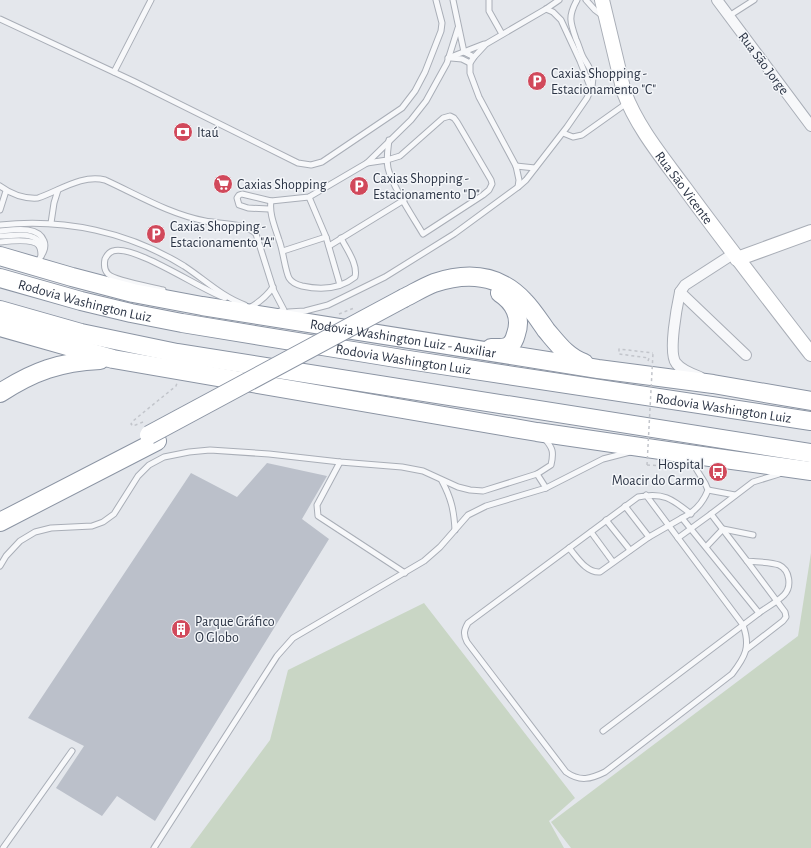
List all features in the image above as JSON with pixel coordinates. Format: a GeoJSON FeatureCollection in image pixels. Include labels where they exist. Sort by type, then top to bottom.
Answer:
{"type":"FeatureCollection","features":[{"type":"Feature","properties":{"kind":"highway","name":"Rodovia Washington Luiz - Auxiliar"},"geometry":{"type":"LineString","coordinates":[[4,262],[72,277],[133,293],[261,310],[474,348],[811,400]]}},
{"type":"Feature","properties":{"kind":"highway"},"geometry":{"type":"LineString","coordinates":[[0,512],[150,432],[407,300],[433,284],[450,279],[476,277],[502,283],[525,301],[558,344],[574,359],[598,368]]}},
{"type":"Feature","properties":{"kind":"highway","name":"Rodovia Washington Luiz"},"geometry":{"type":"LineString","coordinates":[[0,278],[81,301],[182,323],[402,359],[811,422]]}},
{"type":"Feature","properties":{"kind":"highway"},"geometry":{"type":"LineString","coordinates":[[407,300],[448,286],[463,284],[479,285],[506,297],[513,305],[518,315],[518,327],[514,340],[510,345],[503,348],[474,348]]}},
{"type":"Feature","properties":{"kind":"highway"},"geometry":{"type":"LineString","coordinates":[[0,310],[81,333],[177,353],[811,453]]}},
{"type":"Feature","properties":{"kind":"highway"},"geometry":{"type":"LineString","coordinates":[[0,327],[113,359],[537,432],[652,454],[688,454],[804,470]]}},
{"type":"Feature","properties":{"kind":"highway"},"geometry":{"type":"LineString","coordinates":[[0,393],[22,379],[62,364],[113,359]]}},
{"type":"Feature","properties":{"kind":"highway"},"geometry":{"type":"LineString","coordinates":[[0,522],[150,432]]}},
{"type":"Feature","properties":{"kind":"highway"},"geometry":{"type":"LineString","coordinates":[[652,454],[710,445],[792,450]]}},
{"type":"Feature","properties":{"kind":"main road","name":"Rua Sāo Vicente"},"geometry":{"type":"LineString","coordinates":[[602,0],[624,92],[641,128],[735,256],[811,354]]}},
{"type":"Feature","properties":{"kind":"main road"},"geometry":{"type":"LineString","coordinates":[[735,256],[811,232]]}},
{"type":"Feature","properties":{"kind":"street","name":"Rua São Jorge"},"geometry":{"type":"LineString","coordinates":[[717,0],[811,126]]}},
{"type":"Feature","properties":{"kind":"street"},"geometry":{"type":"LineString","coordinates":[[712,384],[679,366],[674,361],[672,351],[680,292],[686,285],[735,256]]}},
{"type":"Feature","properties":{"kind":"street"},"geometry":{"type":"LineString","coordinates":[[680,292],[746,355]]}},
{"type":"Feature","properties":{"kind":"lane"},"geometry":{"type":"LineString","coordinates":[[114,72],[151,0]]}},
{"type":"Feature","properties":{"kind":"lane"},"geometry":{"type":"LineString","coordinates":[[0,19],[114,72],[305,165],[316,164],[402,108],[425,72],[441,31],[442,19],[436,0]]}},
{"type":"Feature","properties":{"kind":"lane"},"geometry":{"type":"LineString","coordinates":[[454,0],[458,28],[464,52],[474,57]]}},
{"type":"Feature","properties":{"kind":"lane"},"geometry":{"type":"LineString","coordinates":[[490,0],[489,11],[502,34]]}},
{"type":"Feature","properties":{"kind":"lane"},"geometry":{"type":"LineString","coordinates":[[448,58],[486,44],[546,9],[552,2],[559,0]]}},
{"type":"Feature","properties":{"kind":"lane"},"geometry":{"type":"LineString","coordinates":[[577,0],[570,18],[573,39],[591,89]]}},
{"type":"Feature","properties":{"kind":"lane"},"geometry":{"type":"LineString","coordinates":[[586,0],[595,10],[607,19]]}},
{"type":"Feature","properties":{"kind":"lane"},"geometry":{"type":"LineString","coordinates":[[729,16],[754,0]]}},
{"type":"Feature","properties":{"kind":"lane"},"geometry":{"type":"LineString","coordinates":[[205,300],[261,310],[285,312],[305,311],[324,306],[385,277],[454,234],[518,187],[526,180],[563,133],[587,98],[594,79],[592,71],[561,20],[553,12],[546,9]]}},
{"type":"Feature","properties":{"kind":"lane"},"geometry":{"type":"LineString","coordinates":[[270,209],[244,208],[239,205],[237,198],[242,194],[271,201],[310,197],[367,163],[411,120],[426,101],[447,63],[458,28]]}},
{"type":"Feature","properties":{"kind":"lane"},"geometry":{"type":"LineString","coordinates":[[486,44],[470,63],[470,73],[479,97],[516,166],[519,180],[518,187]]}},
{"type":"Feature","properties":{"kind":"lane"},"geometry":{"type":"LineString","coordinates":[[448,58],[462,59],[470,63]]}},
{"type":"Feature","properties":{"kind":"lane"},"geometry":{"type":"LineString","coordinates":[[588,82],[594,79]]}},
{"type":"Feature","properties":{"kind":"lane"},"geometry":{"type":"LineString","coordinates":[[563,133],[573,137],[582,136],[628,103]]}},
{"type":"Feature","properties":{"kind":"lane"},"geometry":{"type":"LineString","coordinates":[[367,163],[387,160],[400,156],[442,118],[450,116],[454,118],[492,184],[489,190],[476,200],[423,234],[389,169],[387,160],[389,140]]}},
{"type":"Feature","properties":{"kind":"lane"},"geometry":{"type":"LineString","coordinates":[[516,166],[535,168]]}},
{"type":"Feature","properties":{"kind":"lane"},"geometry":{"type":"LineString","coordinates":[[0,186],[6,191],[18,196],[38,198],[80,181],[97,178],[105,180],[162,208],[184,216],[249,228],[256,234],[273,287],[285,312]]}},
{"type":"Feature","properties":{"kind":"lane"},"geometry":{"type":"LineString","coordinates":[[51,223],[54,203],[58,190]]}},
{"type":"Feature","properties":{"kind":"lane"},"geometry":{"type":"LineString","coordinates":[[0,210],[6,191]]}},
{"type":"Feature","properties":{"kind":"lane"},"geometry":{"type":"LineString","coordinates":[[310,197],[326,237],[340,286]]}},
{"type":"Feature","properties":{"kind":"lane"},"geometry":{"type":"LineString","coordinates":[[329,246],[404,200]]}},
{"type":"Feature","properties":{"kind":"lane"},"geometry":{"type":"LineString","coordinates":[[271,201],[270,209],[283,251],[288,274],[290,280],[294,283],[319,289],[340,286],[355,277],[356,266],[341,238]]}},
{"type":"Feature","properties":{"kind":"lane"},"geometry":{"type":"LineString","coordinates":[[0,225],[21,222],[51,223],[117,235],[134,240],[165,254],[184,266],[222,295]]}},
{"type":"Feature","properties":{"kind":"lane"},"geometry":{"type":"LineString","coordinates":[[0,231],[25,230],[38,233],[45,242],[45,248],[38,261],[4,262]]}},
{"type":"Feature","properties":{"kind":"lane"},"geometry":{"type":"LineString","coordinates":[[0,236],[34,236],[45,248]]}},
{"type":"Feature","properties":{"kind":"lane"},"geometry":{"type":"LineString","coordinates":[[283,251],[326,237]]}},
{"type":"Feature","properties":{"kind":"lane"},"geometry":{"type":"LineString","coordinates":[[0,242],[28,241],[36,243],[41,249],[41,257]]}},
{"type":"Feature","properties":{"kind":"lane"},"geometry":{"type":"LineString","coordinates":[[167,291],[108,274],[104,268],[104,262],[108,254],[113,251],[120,250],[139,255],[233,300],[261,310]]}},
{"type":"Feature","properties":{"kind":"lane"},"geometry":{"type":"LineString","coordinates":[[261,310],[267,295],[273,287]]}},
{"type":"Feature","properties":{"kind":"lane"},"geometry":{"type":"LineString","coordinates":[[0,566],[6,556],[20,541],[35,532],[51,528],[92,526],[103,522],[114,514],[138,476],[149,465],[164,457],[210,450],[269,454],[402,467],[423,471],[442,481],[470,490],[483,491],[537,474],[551,465],[553,456],[552,446],[537,432]]}},
{"type":"Feature","properties":{"kind":"lane"},"geometry":{"type":"LineString","coordinates":[[154,848],[277,656],[293,638],[424,561],[440,547],[468,515],[486,506],[546,488],[603,459],[615,455],[652,454]]}},
{"type":"Feature","properties":{"kind":"lane"},"geometry":{"type":"LineString","coordinates":[[569,548],[589,570],[594,573],[600,572],[649,537],[668,525],[691,514],[704,500],[708,490],[705,482],[688,454]]}},
{"type":"Feature","properties":{"kind":"lane"},"geometry":{"type":"LineString","coordinates":[[340,462],[318,505],[318,516],[405,572]]}},
{"type":"Feature","properties":{"kind":"lane"},"geometry":{"type":"LineString","coordinates":[[678,538],[753,482],[760,479],[804,470]]}},
{"type":"Feature","properties":{"kind":"lane"},"geometry":{"type":"LineString","coordinates":[[537,474],[546,488]]}},
{"type":"Feature","properties":{"kind":"lane"},"geometry":{"type":"LineString","coordinates":[[442,481],[450,494],[454,513],[455,530]]}},
{"type":"Feature","properties":{"kind":"lane"},"geometry":{"type":"LineString","coordinates":[[708,490],[735,496]]}},
{"type":"Feature","properties":{"kind":"lane"},"geometry":{"type":"LineString","coordinates":[[646,496],[743,625],[747,637],[747,648],[742,661],[732,674],[605,772],[587,779],[580,779],[572,776],[566,772],[464,636],[465,629],[468,623],[638,497],[646,496],[671,498],[691,514]]}},
{"type":"Feature","properties":{"kind":"lane"},"geometry":{"type":"LineString","coordinates":[[625,506],[649,537]]}},
{"type":"Feature","properties":{"kind":"lane"},"geometry":{"type":"LineString","coordinates":[[711,514],[785,612],[786,617],[783,621],[747,648]]}},
{"type":"Feature","properties":{"kind":"lane"},"geometry":{"type":"LineString","coordinates":[[682,518],[692,528],[759,614]]}},
{"type":"Feature","properties":{"kind":"lane"},"geometry":{"type":"LineString","coordinates":[[606,520],[630,550]]}},
{"type":"Feature","properties":{"kind":"lane"},"geometry":{"type":"LineString","coordinates":[[723,529],[753,535]]}},
{"type":"Feature","properties":{"kind":"lane"},"geometry":{"type":"LineString","coordinates":[[706,547],[723,529]]}},
{"type":"Feature","properties":{"kind":"lane"},"geometry":{"type":"LineString","coordinates":[[591,532],[613,562]]}},
{"type":"Feature","properties":{"kind":"lane"},"geometry":{"type":"LineString","coordinates":[[604,731],[785,594],[788,588],[789,580],[785,570],[779,565],[747,561]]}},
{"type":"Feature","properties":{"kind":"lane"},"geometry":{"type":"LineString","coordinates":[[3,848],[72,750]]}},
{"type":"Feature","properties":{"kind":"path"},"geometry":{"type":"LineString","coordinates":[[324,306],[327,318],[356,307]]}},
{"type":"Feature","properties":{"kind":"path"},"geometry":{"type":"LineString","coordinates":[[617,371],[619,357],[648,361],[649,358],[618,354],[619,349],[653,353],[652,454]]}},
{"type":"Feature","properties":{"kind":"path"},"geometry":{"type":"LineString","coordinates":[[150,432],[131,424],[176,386],[177,370]]}},
{"type":"Feature","properties":{"kind":"green space"},"geometry":{"type":"Polygon","coordinates":[[[811,553],[811,848],[571,848],[551,822],[798,636],[811,553]]]}},
{"type":"Feature","properties":{"kind":"green space"},"geometry":{"type":"Polygon","coordinates":[[[424,603],[575,798],[549,821],[564,848],[190,848],[270,740],[288,670],[424,603]]]}},
{"type":"Feature","properties":{"kind":"building","name":"Parque Gráfico O Globo"},"geometry":{"type":"Polygon","coordinates":[[[267,463],[327,476],[302,519],[329,539],[155,821],[117,796],[102,816],[56,788],[84,746],[28,718],[191,473],[237,497],[267,463]]]}},
{"type":"Feature","properties":{"kind":"place","name":"Caxias Shopping - Estacionamento \"C\""},"geometry":{"type":"Point","coordinates":[537,81]}},
{"type":"Feature","properties":{"kind":"place","name":"Itaú"},"geometry":{"type":"Point","coordinates":[183,132]}},
{"type":"Feature","properties":{"kind":"place","name":"Caxias Shopping"},"geometry":{"type":"Point","coordinates":[223,184]}},
{"type":"Feature","properties":{"kind":"place","name":"Caxias Shopping - Estacionamento \"D\""},"geometry":{"type":"Point","coordinates":[359,186]}},
{"type":"Feature","properties":{"kind":"place","name":"Caxias Shopping - Estacionamento \"A\""},"geometry":{"type":"Point","coordinates":[156,234]}},
{"type":"Feature","properties":{"kind":"place","name":"Hospital Moacir do Carmo"},"geometry":{"type":"Point","coordinates":[718,472]}},
{"type":"Feature","properties":{"kind":"place","name":"Parque Gráfico O Globo"},"geometry":{"type":"Point","coordinates":[181,629]}}]}
